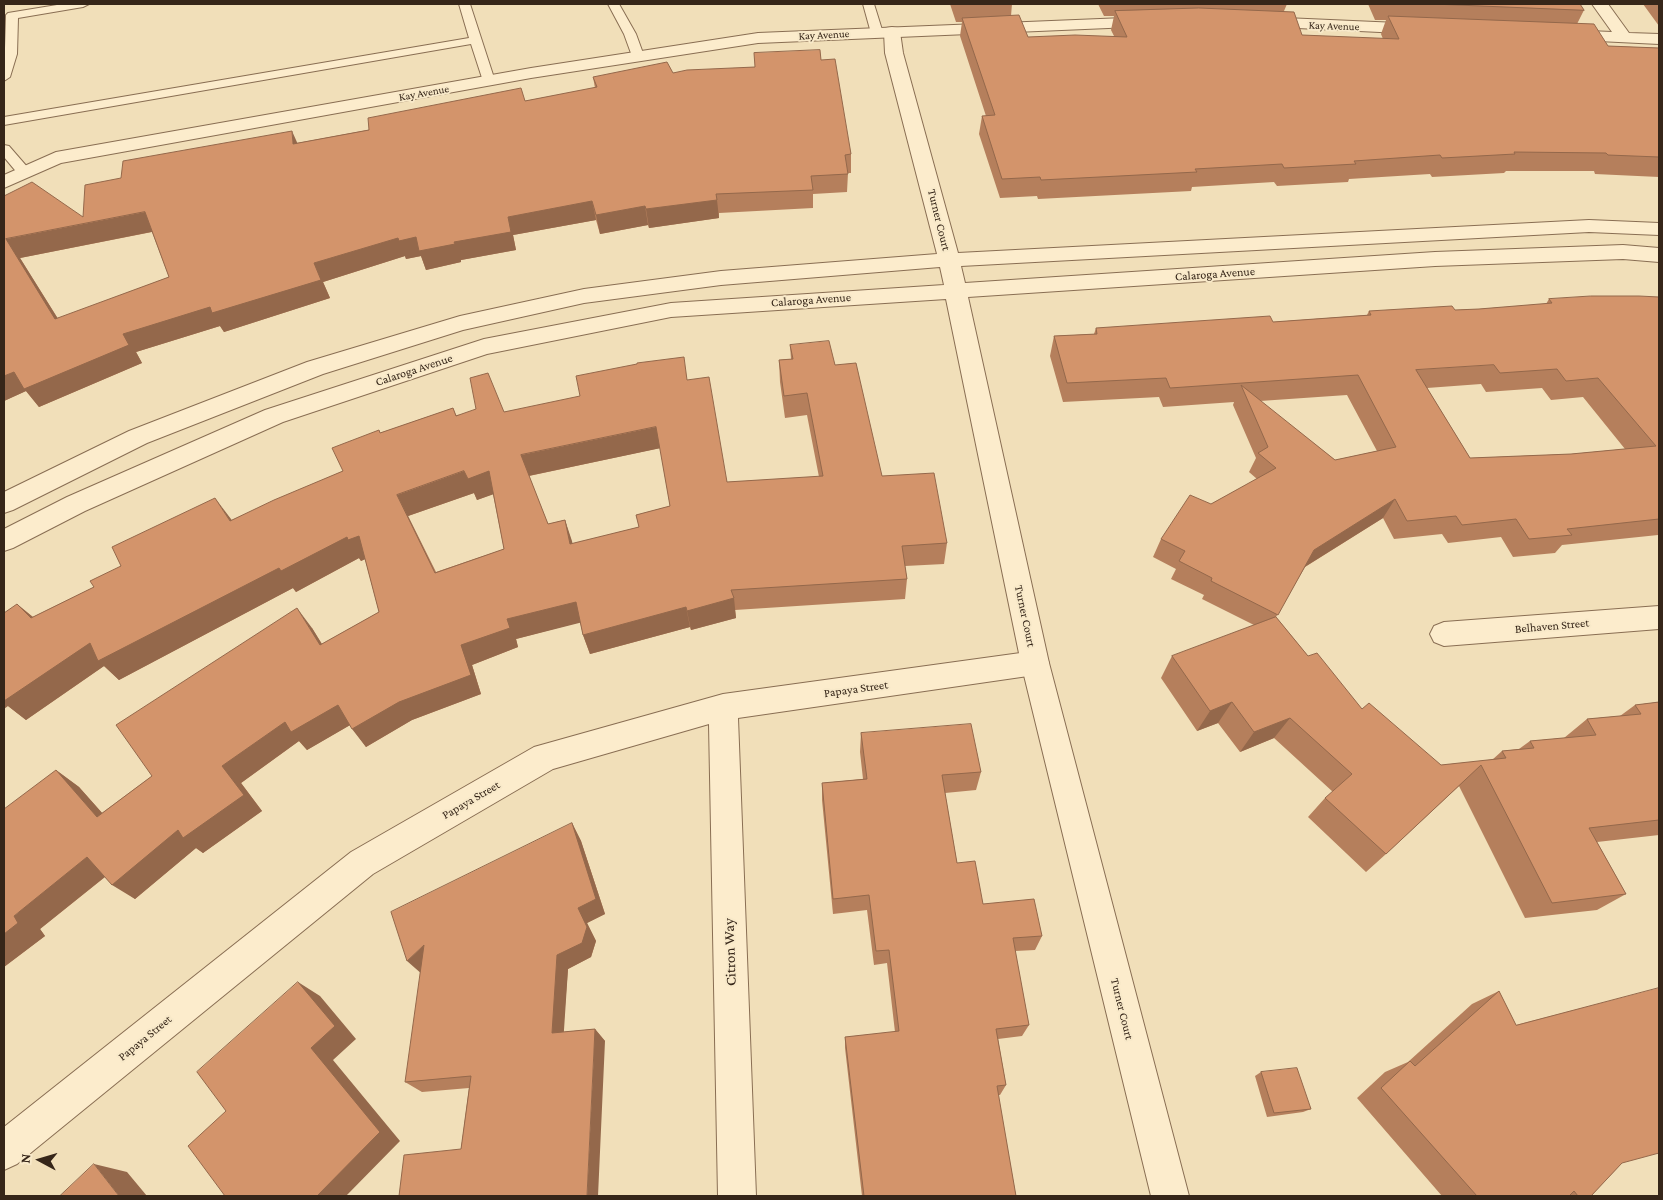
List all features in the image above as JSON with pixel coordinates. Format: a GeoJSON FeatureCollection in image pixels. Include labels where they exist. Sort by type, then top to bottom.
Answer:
{"type":"FeatureCollection","features":[{"type":"Feature","properties":{"kind":"street"},"geometry":{"type":"LineString","coordinates":[[1600,4],[1624,37]]}},
{"type":"Feature","properties":{"kind":"street"},"geometry":{"type":"LineString","coordinates":[[1050,7],[1064,26]]}},
{"type":"Feature","properties":{"kind":"street"},"geometry":{"type":"LineString","coordinates":[[1323,7],[1331,26]]}},
{"type":"Feature","properties":{"kind":"street","name":"Kay Avenue"},"geometry":{"type":"LineString","coordinates":[[4,182],[56,158],[489,81],[758,38],[1166,21]]}},
{"type":"Feature","properties":{"kind":"street","name":"Kay Avenue"},"geometry":{"type":"LineString","coordinates":[[1243,22],[1438,30]]}},
{"type":"Feature","properties":{"kind":"street","name":"Turner Court"},"geometry":{"type":"LineString","coordinates":[[885,33],[894,53],[957,291],[1035,663],[1170,1196]]}},
{"type":"Feature","properties":{"kind":"street"},"geometry":{"type":"LineString","coordinates":[[1546,34],[1659,38]]}},
{"type":"Feature","properties":{"kind":"street"},"geometry":{"type":"LineString","coordinates":[[4,503],[138,437],[315,368],[460,323],[584,296],[711,279],[949,259],[1589,226],[1659,229]]}},
{"type":"Feature","properties":{"kind":"street","name":"Calaroga Avenue"},"geometry":{"type":"LineString","coordinates":[[4,541],[76,504],[274,416],[484,347],[671,310],[1435,259],[1623,252],[1659,255]]}},
{"type":"Feature","properties":{"kind":"street","name":"Belhaven Street"},"geometry":{"type":"LineString","coordinates":[[1444,634],[1659,617]]}},
{"type":"Feature","properties":{"kind":"street","name":"Papaya Street"},"geometry":{"type":"LineString","coordinates":[[4,1151],[362,863],[545,757],[723,707],[1035,663]]}},
{"type":"Feature","properties":{"kind":"street","name":"Citron Way"},"geometry":{"type":"LineString","coordinates":[[723,707],[737,1196]]}},
{"type":"Feature","properties":{"kind":"lane"},"geometry":{"type":"LineString","coordinates":[[4,77],[11,54],[12,15],[83,4]]}},
{"type":"Feature","properties":{"kind":"lane"},"geometry":{"type":"LineString","coordinates":[[464,4],[489,81]]}},
{"type":"Feature","properties":{"kind":"lane"},"geometry":{"type":"LineString","coordinates":[[613,4],[630,34],[638,56]]}},
{"type":"Feature","properties":{"kind":"lane"},"geometry":{"type":"LineString","coordinates":[[868,4],[885,33]]}},
{"type":"Feature","properties":{"kind":"lane"},"geometry":{"type":"LineString","coordinates":[[4,121],[476,40]]}},
{"type":"Feature","properties":{"kind":"lane"},"geometry":{"type":"LineString","coordinates":[[4,148],[24,172]]}},
{"type":"Feature","properties":{"kind":"building"},"geometry":{"type":"Polygon","coordinates":[[[1433,4],[1580,4],[1584,10],[1433,4]]]}},
{"type":"Feature","properties":{"kind":"building"},"geometry":{"type":"Polygon","coordinates":[[[1199,8],[1294,12],[1302,35],[1399,39],[1388,16],[1594,24],[1608,46],[1659,48],[1659,157],[1608,155],[1606,153],[1514,152],[1515,154],[1442,158],[1440,155],[1354,161],[1356,164],[1284,168],[1282,164],[1195,169],[1197,172],[1041,180],[1040,177],[1002,179],[982,116],[995,115],[962,18],[1019,15],[1028,37],[1075,35],[1127,37],[1115,11],[1199,8]]]}},
{"type":"Feature","properties":{"kind":"building"},"geometry":{"type":"Polygon","coordinates":[[[820,50],[821,60],[835,59],[851,154],[845,155],[848,174],[811,176],[813,190],[716,194],[717,200],[646,209],[645,206],[596,215],[592,201],[508,217],[511,232],[454,242],[455,244],[419,251],[416,237],[399,241],[398,238],[314,263],[321,280],[212,313],[210,307],[123,334],[129,345],[24,389],[14,372],[4,376],[4,196],[32,182],[83,217],[85,185],[121,178],[123,161],[292,131],[293,144],[369,130],[368,118],[521,88],[525,101],[597,87],[593,77],[667,62],[673,73],[687,70],[755,67],[754,53],[820,50]],[[145,212],[6,239],[55,319],[169,277],[145,212]]]}},
{"type":"Feature","properties":{"kind":"building"},"geometry":{"type":"Polygon","coordinates":[[[1591,296],[1659,297],[1659,519],[1567,529],[1572,535],[1529,539],[1516,519],[1462,525],[1456,516],[1407,521],[1395,499],[1314,550],[1278,615],[1211,581],[1212,578],[1179,561],[1185,551],[1161,539],[1190,495],[1211,504],[1276,468],[1258,453],[1268,447],[1241,385],[1335,460],[1396,447],[1358,375],[1170,388],[1166,378],[1067,383],[1054,336],[1097,334],[1096,328],[1270,316],[1273,322],[1371,315],[1369,311],[1452,306],[1455,310],[1479,309],[1552,303],[1549,299],[1591,296]],[[1494,365],[1416,370],[1470,458],[1571,454],[1656,446],[1598,378],[1566,381],[1557,369],[1500,373],[1494,365]]]}},
{"type":"Feature","properties":{"kind":"building"},"geometry":{"type":"Polygon","coordinates":[[[829,341],[835,365],[856,363],[882,476],[934,473],[947,543],[902,546],[907,579],[731,590],[734,598],[687,611],[686,607],[583,635],[576,602],[507,619],[510,628],[461,645],[471,675],[399,702],[352,729],[338,705],[291,732],[285,722],[222,766],[244,795],[183,838],[178,830],[112,885],[87,857],[14,916],[18,923],[4,934],[4,809],[56,770],[97,817],[152,776],[116,725],[297,608],[320,645],[379,612],[359,536],[348,540],[347,537],[281,571],[279,568],[98,661],[90,643],[4,701],[4,613],[17,604],[31,618],[94,587],[90,581],[121,566],[112,547],[215,498],[230,521],[343,471],[332,448],[379,430],[380,433],[453,408],[456,416],[476,409],[470,378],[488,373],[504,412],[580,396],[576,376],[637,363],[684,357],[687,380],[709,377],[727,482],[823,476],[807,393],[784,396],[779,360],[793,359],[790,345],[829,341]],[[656,427],[521,455],[548,524],[565,520],[570,544],[639,527],[636,515],[670,506],[656,427]],[[464,471],[397,495],[435,573],[504,549],[489,471],[468,479],[464,471]]]}},
{"type":"Feature","properties":{"kind":"building"},"geometry":{"type":"Polygon","coordinates":[[[1276,617],[1308,656],[1317,653],[1362,709],[1369,703],[1441,765],[1506,758],[1502,751],[1534,748],[1530,741],[1596,735],[1587,719],[1641,714],[1635,705],[1659,702],[1659,820],[1589,828],[1626,894],[1552,903],[1481,765],[1386,854],[1325,798],[1352,774],[1290,718],[1254,732],[1232,702],[1210,711],[1172,656],[1276,617]]]}},
{"type":"Feature","properties":{"kind":"building"},"geometry":{"type":"Polygon","coordinates":[[[971,724],[981,772],[942,775],[957,863],[975,861],[983,904],[1034,899],[1042,936],[1013,938],[1029,1025],[996,1029],[1006,1085],[997,1086],[1016,1196],[864,1196],[845,1037],[899,1031],[889,950],[876,951],[869,895],[833,899],[822,783],[867,779],[861,733],[971,724]]]}},
{"type":"Feature","properties":{"kind":"building"},"geometry":{"type":"Polygon","coordinates":[[[572,823],[596,899],[578,908],[587,927],[582,943],[557,955],[552,1033],[595,1029],[587,1196],[399,1196],[404,1155],[461,1149],[471,1076],[405,1082],[424,945],[407,961],[391,912],[572,823]]]}},
{"type":"Feature","properties":{"kind":"building"},"geometry":{"type":"Polygon","coordinates":[[[298,982],[335,1026],[311,1048],[380,1132],[317,1196],[225,1196],[188,1146],[226,1111],[197,1072],[298,982]]]}},
{"type":"Feature","properties":{"kind":"building"},"geometry":{"type":"Polygon","coordinates":[[[1659,988],[1659,1153],[1622,1163],[1591,1196],[1578,1196],[1574,1191],[1569,1196],[1477,1196],[1381,1088],[1410,1061],[1415,1066],[1499,991],[1516,1025],[1659,988]]]}},
{"type":"Feature","properties":{"kind":"building"},"geometry":{"type":"Polygon","coordinates":[[[1297,1068],[1311,1109],[1274,1113],[1261,1072],[1297,1068]]]}},
{"type":"Feature","properties":{"kind":"building"},"geometry":{"type":"Polygon","coordinates":[[[94,1164],[119,1196],[60,1196],[94,1164]]]}}]}
